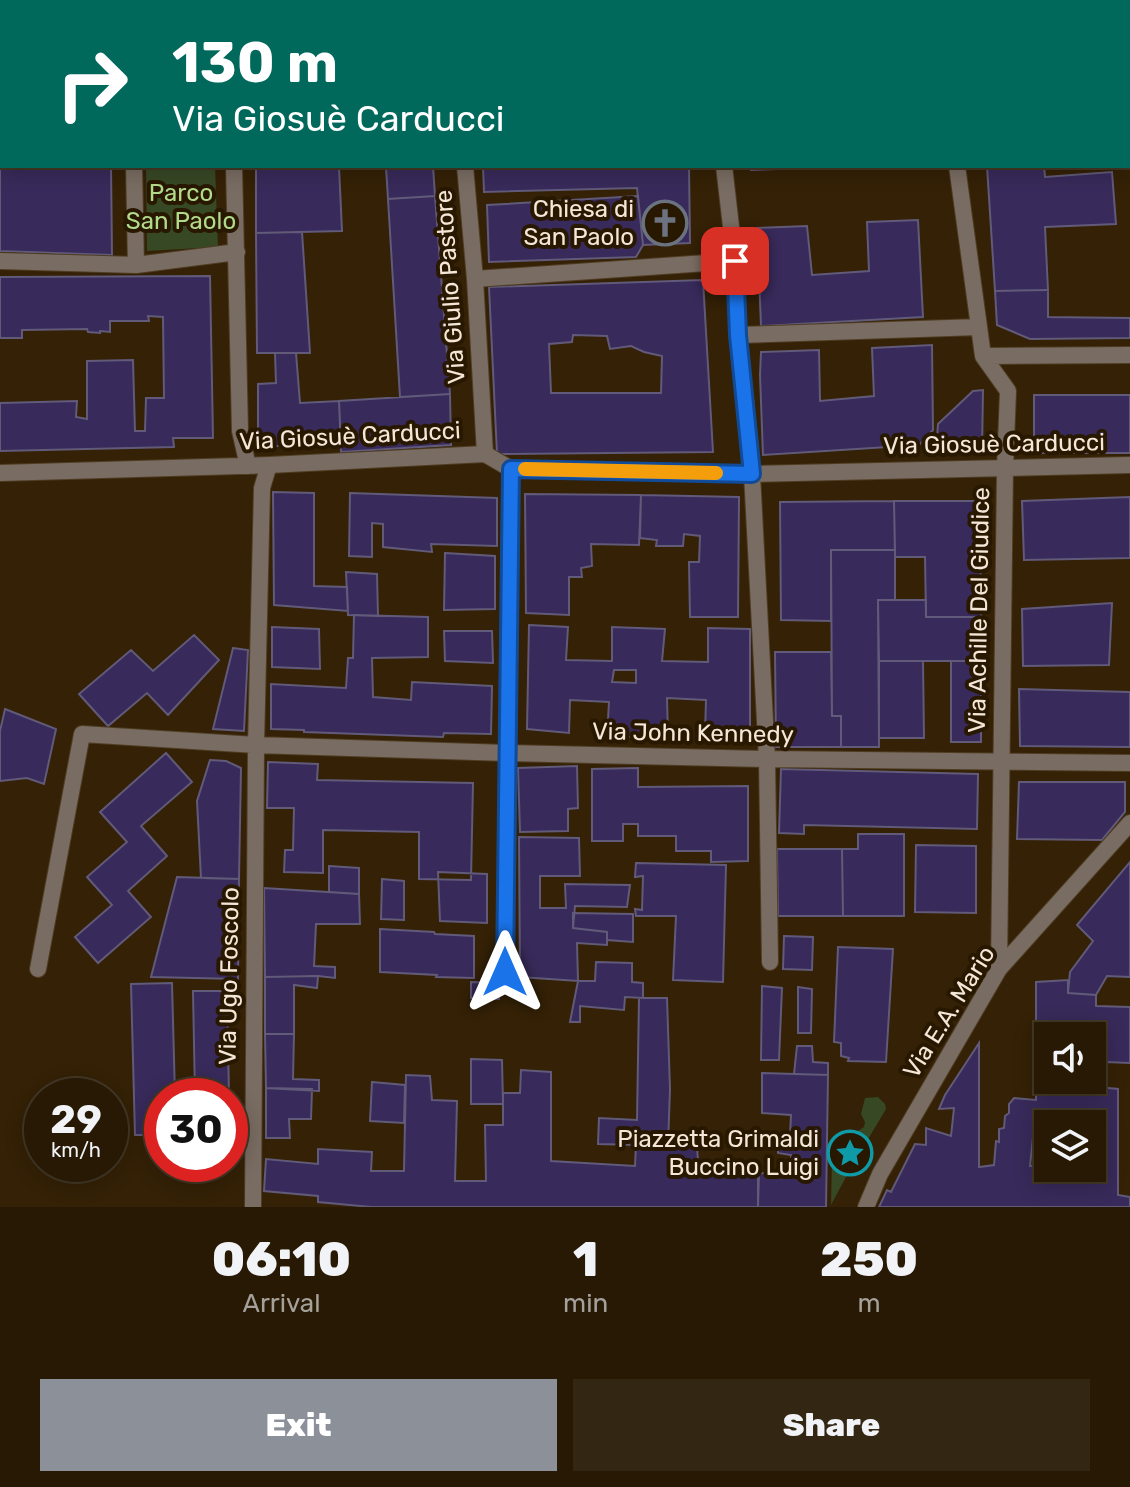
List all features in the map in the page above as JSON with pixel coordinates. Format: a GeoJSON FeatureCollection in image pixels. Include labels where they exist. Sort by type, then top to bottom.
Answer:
{"type":"FeatureCollection","features":[{"type":"Feature","properties":{"kind":"street"},"geometry":{"type":"LineString","coordinates":[[134,168],[136,265]]}},
{"type":"Feature","properties":{"kind":"street"},"geometry":{"type":"LineString","coordinates":[[234,168],[240,431],[248,466]]}},
{"type":"Feature","properties":{"kind":"street","name":"Via Giulio Pastore"},"geometry":{"type":"LineString","coordinates":[[465,168],[485,454]]}},
{"type":"Feature","properties":{"kind":"street"},"geometry":{"type":"LineString","coordinates":[[724,168],[752,474],[767,759],[770,962]]}},
{"type":"Feature","properties":{"kind":"street","name":"Via Achille Del Giudice"},"geometry":{"type":"LineString","coordinates":[[957,168],[983,356],[1008,391],[999,969]]}},
{"type":"Feature","properties":{"kind":"street"},"geometry":{"type":"LineString","coordinates":[[0,261],[136,265],[237,252]]}},
{"type":"Feature","properties":{"kind":"street"},"geometry":{"type":"LineString","coordinates":[[475,279],[735,261]]}},
{"type":"Feature","properties":{"kind":"street"},"geometry":{"type":"LineString","coordinates":[[738,335],[979,327]]}},
{"type":"Feature","properties":{"kind":"street"},"geometry":{"type":"LineString","coordinates":[[983,356],[1130,355]]}},
{"type":"Feature","properties":{"kind":"street","name":"Via Giosuè Carducci"},"geometry":{"type":"LineString","coordinates":[[0,473],[248,466],[485,454],[511,469],[752,474],[1130,465]]}},
{"type":"Feature","properties":{"kind":"street","name":"Via Ugo Foscolo"},"geometry":{"type":"LineString","coordinates":[[253,1207],[256,745],[262,488],[269,465]]}},
{"type":"Feature","properties":{"kind":"street"},"geometry":{"type":"LineString","coordinates":[[505,972],[511,469]]}},
{"type":"Feature","properties":{"kind":"street"},"geometry":{"type":"LineString","coordinates":[[38,969],[82,734],[256,745]]}},
{"type":"Feature","properties":{"kind":"street","name":"Via John Kennedy"},"geometry":{"type":"LineString","coordinates":[[256,745],[767,759],[1130,763]]}},
{"type":"Feature","properties":{"kind":"street","name":"Via E.A. Mario"},"geometry":{"type":"LineString","coordinates":[[866,1207],[880,1174],[999,969],[1130,823]]}},
{"type":"Feature","properties":{"kind":"green space","name":"Parco San Paolo"},"geometry":{"type":"Polygon","coordinates":[[[146,168],[215,168],[218,247],[147,251],[146,168]]]}},
{"type":"Feature","properties":{"kind":"green space"},"geometry":{"type":"Polygon","coordinates":[[[878,1097],[886,1109],[861,1151],[851,1147],[855,1133],[864,1127],[861,1114],[865,1098],[878,1097]]]}},
{"type":"Feature","properties":{"kind":"green space"},"geometry":{"type":"Polygon","coordinates":[[[832,1160],[854,1162],[831,1205],[832,1160]]]}},
{"type":"Feature","properties":{"kind":"building"},"geometry":{"type":"Polygon","coordinates":[[[0,168],[111,168],[112,255],[0,251],[0,168]]]}},
{"type":"Feature","properties":{"kind":"building"},"geometry":{"type":"Polygon","coordinates":[[[256,168],[339,168],[342,231],[256,233],[256,168]]]}},
{"type":"Feature","properties":{"kind":"building"},"geometry":{"type":"Polygon","coordinates":[[[386,168],[433,168],[435,196],[388,199],[386,168]]]}},
{"type":"Feature","properties":{"kind":"building","name":"Chiesa di San Paolo"},"geometry":{"type":"Polygon","coordinates":[[[483,168],[689,168],[690,243],[643,245],[637,188],[484,192],[483,168]]]}},
{"type":"Feature","properties":{"kind":"building"},"geometry":{"type":"Polygon","coordinates":[[[751,168],[809,168],[751,170],[751,168]]]}},
{"type":"Feature","properties":{"kind":"building"},"geometry":{"type":"Polygon","coordinates":[[[987,168],[1044,168],[1045,177],[1112,172],[1116,224],[1045,227],[1048,290],[995,291],[987,168]]]}},
{"type":"Feature","properties":{"kind":"building"},"geometry":{"type":"Polygon","coordinates":[[[435,196],[450,394],[400,397],[388,199],[435,196]]]}},
{"type":"Feature","properties":{"kind":"building"},"geometry":{"type":"Polygon","coordinates":[[[638,196],[643,245],[636,257],[489,262],[487,205],[638,196]]]}},
{"type":"Feature","properties":{"kind":"building"},"geometry":{"type":"Polygon","coordinates":[[[918,220],[923,317],[761,326],[757,228],[807,226],[812,275],[869,271],[867,222],[918,220]]]}},
{"type":"Feature","properties":{"kind":"building"},"geometry":{"type":"Polygon","coordinates":[[[302,232],[310,353],[257,353],[256,233],[302,232]]]}},
{"type":"Feature","properties":{"kind":"building"},"geometry":{"type":"Polygon","coordinates":[[[210,276],[213,438],[173,438],[174,447],[0,451],[0,403],[77,401],[76,417],[87,419],[87,361],[133,360],[135,431],[145,431],[146,398],[164,398],[163,317],[148,316],[149,321],[110,321],[110,332],[88,332],[87,329],[22,330],[22,338],[0,338],[0,277],[210,276]]]}},
{"type":"Feature","properties":{"kind":"building"},"geometry":{"type":"Polygon","coordinates":[[[703,280],[713,452],[497,454],[489,287],[703,280]],[[573,335],[572,342],[549,344],[551,393],[661,393],[662,356],[631,346],[610,349],[607,336],[573,335]]]}},
{"type":"Feature","properties":{"kind":"building"},"geometry":{"type":"Polygon","coordinates":[[[1048,290],[1048,317],[1130,318],[1130,338],[1030,339],[997,325],[995,291],[1048,290]]]}},
{"type":"Feature","properties":{"kind":"building"},"geometry":{"type":"Polygon","coordinates":[[[932,345],[933,430],[919,445],[763,455],[761,352],[819,350],[820,401],[874,396],[872,348],[932,345]]]}},
{"type":"Feature","properties":{"kind":"building"},"geometry":{"type":"Polygon","coordinates":[[[275,353],[296,353],[300,403],[339,401],[341,443],[258,447],[258,384],[276,383],[275,353]]]}},
{"type":"Feature","properties":{"kind":"building"},"geometry":{"type":"Polygon","coordinates":[[[983,390],[982,452],[936,453],[938,424],[973,391],[983,390]]]}},
{"type":"Feature","properties":{"kind":"building"},"geometry":{"type":"Polygon","coordinates":[[[450,394],[451,445],[341,452],[339,401],[450,394]]]}},
{"type":"Feature","properties":{"kind":"building"},"geometry":{"type":"Polygon","coordinates":[[[1034,395],[1130,395],[1130,453],[1034,453],[1034,395]]]}},
{"type":"Feature","properties":{"kind":"building"},"geometry":{"type":"Polygon","coordinates":[[[273,492],[314,493],[314,586],[347,587],[348,611],[274,605],[273,492]]]}},
{"type":"Feature","properties":{"kind":"building"},"geometry":{"type":"Polygon","coordinates":[[[350,493],[497,498],[497,546],[431,544],[432,552],[383,547],[383,524],[372,523],[372,557],[349,556],[350,493]]]}},
{"type":"Feature","properties":{"kind":"building"},"geometry":{"type":"Polygon","coordinates":[[[525,494],[641,495],[639,545],[591,544],[592,566],[581,568],[582,577],[569,577],[569,615],[526,613],[525,494]]]}},
{"type":"Feature","properties":{"kind":"building"},"geometry":{"type":"Polygon","coordinates":[[[641,495],[739,497],[738,617],[690,617],[689,562],[699,562],[700,536],[684,534],[683,546],[656,546],[657,540],[640,538],[641,495]]]}},
{"type":"Feature","properties":{"kind":"building"},"geometry":{"type":"Polygon","coordinates":[[[1130,497],[1130,558],[1024,560],[1022,501],[1130,497]]]}},
{"type":"Feature","properties":{"kind":"building"},"geometry":{"type":"Polygon","coordinates":[[[894,501],[980,501],[981,617],[926,617],[925,557],[895,557],[894,501]]]}},
{"type":"Feature","properties":{"kind":"building"},"geometry":{"type":"Polygon","coordinates":[[[894,501],[895,550],[831,550],[831,621],[781,620],[780,502],[894,501]]]}},
{"type":"Feature","properties":{"kind":"building"},"geometry":{"type":"Polygon","coordinates":[[[831,550],[895,550],[895,600],[878,600],[879,747],[841,747],[841,716],[832,716],[831,550]]]}},
{"type":"Feature","properties":{"kind":"building"},"geometry":{"type":"Polygon","coordinates":[[[445,553],[495,556],[495,609],[444,610],[445,553]]]}},
{"type":"Feature","properties":{"kind":"building"},"geometry":{"type":"Polygon","coordinates":[[[346,572],[377,574],[378,616],[348,615],[346,572]]]}},
{"type":"Feature","properties":{"kind":"building"},"geometry":{"type":"Polygon","coordinates":[[[878,600],[926,600],[926,617],[981,617],[981,661],[879,661],[878,600]]]}},
{"type":"Feature","properties":{"kind":"building"},"geometry":{"type":"Polygon","coordinates":[[[1112,603],[1109,665],[1023,666],[1022,609],[1112,603]]]}},
{"type":"Feature","properties":{"kind":"building"},"geometry":{"type":"Polygon","coordinates":[[[354,615],[428,617],[428,657],[372,658],[373,697],[411,700],[412,682],[492,686],[491,734],[444,733],[443,737],[271,729],[271,684],[346,688],[348,658],[353,658],[354,615]]]}},
{"type":"Feature","properties":{"kind":"building"},"geometry":{"type":"Polygon","coordinates":[[[529,625],[568,627],[566,660],[612,661],[612,627],[665,629],[662,661],[708,662],[708,628],[750,629],[750,733],[705,733],[706,700],[667,698],[668,736],[607,737],[609,702],[570,700],[569,733],[527,729],[529,625]],[[614,670],[612,682],[636,683],[636,670],[614,670]]]}},
{"type":"Feature","properties":{"kind":"building"},"geometry":{"type":"Polygon","coordinates":[[[272,627],[319,629],[320,669],[272,667],[272,627]]]}},
{"type":"Feature","properties":{"kind":"building"},"geometry":{"type":"Polygon","coordinates":[[[444,631],[492,631],[493,663],[445,661],[444,631]]]}},
{"type":"Feature","properties":{"kind":"building"},"geometry":{"type":"Polygon","coordinates":[[[194,635],[219,660],[168,715],[147,693],[108,726],[79,694],[131,650],[153,671],[194,635]]]}},
{"type":"Feature","properties":{"kind":"building"},"geometry":{"type":"Polygon","coordinates":[[[233,648],[248,650],[244,731],[213,729],[233,648]]]}},
{"type":"Feature","properties":{"kind":"building"},"geometry":{"type":"Polygon","coordinates":[[[775,652],[831,652],[832,716],[841,716],[841,747],[776,747],[775,652]]]}},
{"type":"Feature","properties":{"kind":"building"},"geometry":{"type":"Polygon","coordinates":[[[879,661],[923,661],[924,738],[879,738],[879,661]]]}},
{"type":"Feature","properties":{"kind":"building"},"geometry":{"type":"Polygon","coordinates":[[[951,661],[981,661],[981,742],[951,742],[951,661]]]}},
{"type":"Feature","properties":{"kind":"building"},"geometry":{"type":"Polygon","coordinates":[[[1019,689],[1130,692],[1130,747],[1020,746],[1019,689]]]}},
{"type":"Feature","properties":{"kind":"building"},"geometry":{"type":"Polygon","coordinates":[[[5,709],[56,729],[44,784],[27,778],[0,781],[0,731],[5,709]]]}},
{"type":"Feature","properties":{"kind":"building"},"geometry":{"type":"Polygon","coordinates":[[[166,753],[192,782],[141,826],[167,856],[128,891],[151,917],[98,963],[75,937],[112,905],[87,877],[127,842],[100,812],[166,753]]]}},
{"type":"Feature","properties":{"kind":"building"},"geometry":{"type":"Polygon","coordinates":[[[210,760],[226,761],[241,768],[239,879],[201,878],[197,801],[210,760]]]}},
{"type":"Feature","properties":{"kind":"building"},"geometry":{"type":"Polygon","coordinates":[[[268,762],[318,764],[317,780],[473,783],[471,880],[419,879],[419,832],[323,830],[323,873],[284,872],[285,850],[293,850],[294,808],[267,808],[268,762]]]}},
{"type":"Feature","properties":{"kind":"building"},"geometry":{"type":"Polygon","coordinates":[[[577,766],[578,808],[568,809],[568,831],[520,832],[518,768],[577,766]]]}},
{"type":"Feature","properties":{"kind":"building"},"geometry":{"type":"Polygon","coordinates":[[[638,768],[638,787],[748,786],[748,861],[711,862],[711,851],[676,851],[676,836],[638,836],[638,824],[623,824],[623,841],[592,841],[592,769],[638,768]]]}},
{"type":"Feature","properties":{"kind":"building"},"geometry":{"type":"Polygon","coordinates":[[[781,769],[978,774],[977,829],[804,825],[804,834],[779,833],[781,769]]]}},
{"type":"Feature","properties":{"kind":"building"},"geometry":{"type":"Polygon","coordinates":[[[1019,782],[1125,782],[1125,812],[1102,840],[1017,839],[1019,782]]]}},
{"type":"Feature","properties":{"kind":"building"},"geometry":{"type":"Polygon","coordinates":[[[858,834],[904,834],[904,916],[843,916],[842,849],[858,849],[858,834]]]}},
{"type":"Feature","properties":{"kind":"building"},"geometry":{"type":"Polygon","coordinates":[[[519,837],[579,838],[580,876],[540,876],[540,908],[566,908],[565,884],[630,885],[627,907],[575,906],[573,928],[607,932],[607,945],[577,943],[578,981],[520,977],[519,837]]]}},
{"type":"Feature","properties":{"kind":"building"},"geometry":{"type":"Polygon","coordinates":[[[916,845],[976,846],[976,913],[915,912],[916,845]]]}},
{"type":"Feature","properties":{"kind":"building"},"geometry":{"type":"Polygon","coordinates":[[[777,849],[842,849],[843,916],[778,916],[777,849]]]}},
{"type":"Feature","properties":{"kind":"building"},"geometry":{"type":"Polygon","coordinates":[[[1130,862],[1130,977],[1107,976],[1096,995],[1068,993],[1070,972],[1093,941],[1077,925],[1130,862]]]}},
{"type":"Feature","properties":{"kind":"building"},"geometry":{"type":"Polygon","coordinates":[[[636,863],[726,865],[723,982],[673,980],[676,916],[636,916],[635,909],[642,910],[643,876],[635,877],[636,863]]]}},
{"type":"Feature","properties":{"kind":"building"},"geometry":{"type":"Polygon","coordinates":[[[329,866],[359,868],[359,894],[329,892],[329,866]]]}},
{"type":"Feature","properties":{"kind":"building"},"geometry":{"type":"Polygon","coordinates":[[[438,872],[487,874],[487,923],[440,921],[438,872]]]}},
{"type":"Feature","properties":{"kind":"building"},"geometry":{"type":"Polygon","coordinates":[[[177,877],[239,879],[238,979],[151,977],[177,877]]]}},
{"type":"Feature","properties":{"kind":"building"},"geometry":{"type":"Polygon","coordinates":[[[382,879],[404,881],[404,920],[381,919],[382,879]]]}},
{"type":"Feature","properties":{"kind":"building"},"geometry":{"type":"Polygon","coordinates":[[[264,888],[359,894],[360,924],[316,924],[314,966],[335,967],[335,978],[265,977],[264,888]]]}},
{"type":"Feature","properties":{"kind":"building"},"geometry":{"type":"Polygon","coordinates":[[[573,913],[633,914],[633,942],[607,940],[607,932],[573,928],[573,913]]]}},
{"type":"Feature","properties":{"kind":"building"},"geometry":{"type":"Polygon","coordinates":[[[380,929],[474,936],[474,978],[380,972],[380,929]]]}},
{"type":"Feature","properties":{"kind":"building"},"geometry":{"type":"Polygon","coordinates":[[[784,936],[813,937],[812,970],[783,969],[784,936]]]}},
{"type":"Feature","properties":{"kind":"building"},"geometry":{"type":"Polygon","coordinates":[[[838,947],[893,949],[886,1062],[848,1061],[849,1058],[841,1056],[841,1043],[834,1042],[838,947]]]}},
{"type":"Feature","properties":{"kind":"building"},"geometry":{"type":"Polygon","coordinates":[[[596,962],[632,963],[632,982],[643,983],[643,998],[625,997],[624,1010],[580,1006],[580,1022],[570,1022],[578,981],[595,981],[596,962]]]}},
{"type":"Feature","properties":{"kind":"building"},"geometry":{"type":"Polygon","coordinates":[[[318,976],[317,988],[294,985],[294,1034],[265,1034],[265,977],[318,976]]]}},
{"type":"Feature","properties":{"kind":"building"},"geometry":{"type":"Polygon","coordinates":[[[1068,980],[1068,993],[1096,995],[1096,1006],[1130,1007],[1130,1063],[1106,1062],[1106,1022],[1036,1022],[1036,982],[1068,980]]]}},
{"type":"Feature","properties":{"kind":"building"},"geometry":{"type":"Polygon","coordinates":[[[471,982],[500,983],[499,999],[471,998],[471,982]]]}},
{"type":"Feature","properties":{"kind":"building"},"geometry":{"type":"Polygon","coordinates":[[[172,983],[175,1078],[144,1078],[144,1135],[135,1135],[131,984],[172,983]]]}},
{"type":"Feature","properties":{"kind":"building"},"geometry":{"type":"Polygon","coordinates":[[[762,986],[782,988],[779,1060],[761,1060],[762,986]]]}},
{"type":"Feature","properties":{"kind":"building"},"geometry":{"type":"Polygon","coordinates":[[[798,987],[812,989],[811,1033],[798,1033],[798,987]]]}},
{"type":"Feature","properties":{"kind":"building"},"geometry":{"type":"Polygon","coordinates":[[[193,991],[227,991],[229,1078],[195,1078],[193,991]]]}},
{"type":"Feature","properties":{"kind":"building"},"geometry":{"type":"Polygon","coordinates":[[[639,998],[667,998],[668,1145],[697,1146],[698,1161],[758,1163],[758,1207],[371,1207],[318,1202],[318,1196],[264,1191],[266,1159],[318,1164],[318,1149],[372,1152],[371,1171],[404,1171],[406,1075],[430,1076],[432,1100],[457,1101],[455,1181],[486,1181],[485,1125],[503,1125],[503,1093],[520,1093],[521,1070],[551,1072],[551,1161],[635,1166],[636,1145],[598,1144],[599,1118],[637,1120],[639,998]]]}},
{"type":"Feature","properties":{"kind":"building"},"geometry":{"type":"Polygon","coordinates":[[[265,1034],[294,1034],[293,1079],[319,1080],[319,1091],[266,1088],[265,1034]]]}},
{"type":"Feature","properties":{"kind":"building"},"geometry":{"type":"Polygon","coordinates":[[[979,1043],[979,1167],[994,1165],[999,1129],[1004,1128],[1009,1104],[1014,1098],[1036,1100],[1036,1094],[1106,1094],[1106,1088],[1118,1089],[1118,1195],[1130,1197],[1130,1207],[879,1207],[887,1190],[891,1192],[915,1144],[926,1145],[926,1128],[951,1136],[954,1108],[939,1109],[979,1043]]]}},
{"type":"Feature","properties":{"kind":"building"},"geometry":{"type":"Polygon","coordinates":[[[797,1046],[812,1046],[813,1062],[828,1063],[828,1075],[794,1074],[797,1046]]]}},
{"type":"Feature","properties":{"kind":"building"},"geometry":{"type":"Polygon","coordinates":[[[471,1059],[502,1060],[503,1104],[471,1104],[471,1059]]]}},
{"type":"Feature","properties":{"kind":"building"},"geometry":{"type":"Polygon","coordinates":[[[762,1073],[828,1075],[826,1207],[758,1207],[759,1173],[791,1174],[791,1155],[778,1153],[778,1134],[790,1136],[791,1115],[762,1113],[762,1073]]]}},
{"type":"Feature","properties":{"kind":"building"},"geometry":{"type":"Polygon","coordinates":[[[372,1082],[405,1085],[404,1123],[370,1121],[372,1082]]]}},
{"type":"Feature","properties":{"kind":"building"},"geometry":{"type":"Polygon","coordinates":[[[266,1088],[312,1089],[311,1119],[289,1119],[290,1138],[266,1138],[266,1088]]]}},
{"type":"Feature","properties":{"kind":"slow traffic"},"geometry":{"type":"LineString","coordinates":[[525,469],[716,473]]}},
{"type":"Feature","properties":{"kind":"place","name":"Chiesa di San Paolo"},"geometry":{"type":"Point","coordinates":[665,223]}},
{"type":"Feature","properties":{"kind":"place","name":"Piazzetta Grimaldi Buccino Luigi"},"geometry":{"type":"Point","coordinates":[850,1153]}},
{"type":"Feature","properties":{"kind":"route"},"geometry":{"type":"LineString","coordinates":[[505,972],[511,469],[752,474],[738,335],[735,261]]}}]}
